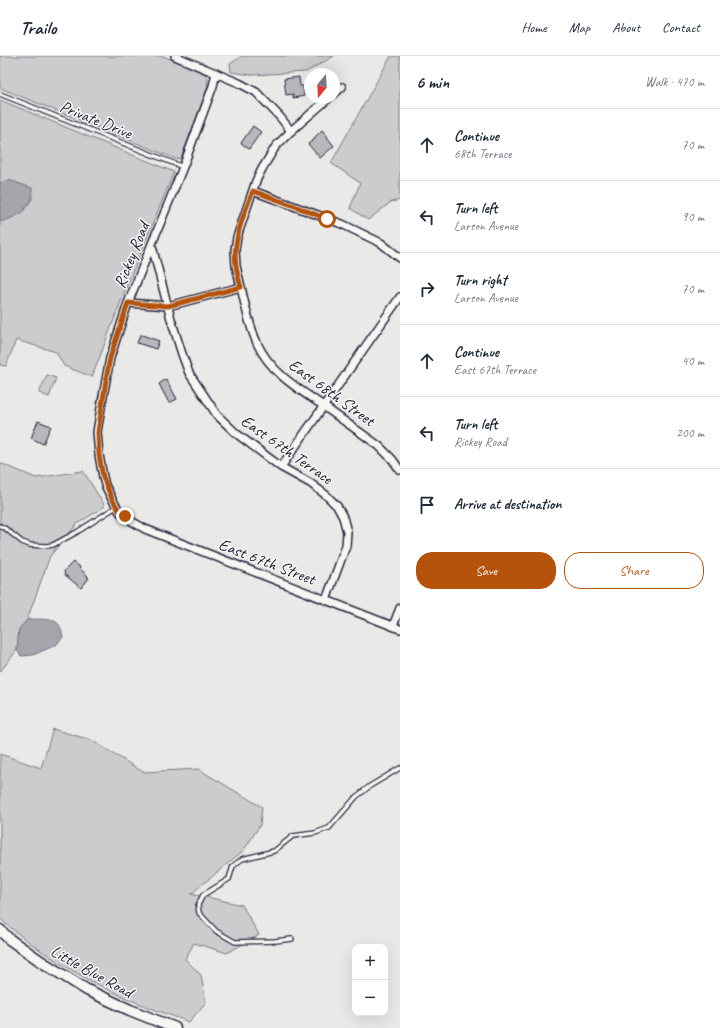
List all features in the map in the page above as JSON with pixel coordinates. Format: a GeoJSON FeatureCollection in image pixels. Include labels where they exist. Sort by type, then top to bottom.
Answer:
{"type":"FeatureCollection","features":[{"type":"Feature","properties":{"kind":"street"},"geometry":{"type":"LineString","coordinates":[[175,56],[244,85],[256,92],[291,131]]}},
{"type":"Feature","properties":{"kind":"street","name":"Rickey Road"},"geometry":{"type":"LineString","coordinates":[[125,516],[116,507],[108,492],[103,477],[99,455],[98,432],[110,358],[128,303],[183,167],[213,86],[216,73]]}},
{"type":"Feature","properties":{"kind":"street","name":"East 68th Street"},"geometry":{"type":"LineString","coordinates":[[322,104],[276,146],[256,181],[237,237],[235,250],[236,266],[254,337],[271,365],[285,379],[379,446],[392,459],[400,470]]}},
{"type":"Feature","properties":{"kind":"street"},"geometry":{"type":"LineString","coordinates":[[253,191],[342,224],[381,243],[400,258]]}},
{"type":"Feature","properties":{"kind":"street","name":"East 67th Terrace"},"geometry":{"type":"LineString","coordinates":[[152,246],[176,335],[189,373],[217,415],[237,434],[281,467],[300,477],[326,494],[338,506],[343,517],[346,532],[346,546],[326,600]]}},
{"type":"Feature","properties":{"kind":"street"},"geometry":{"type":"LineString","coordinates":[[128,303],[168,306],[241,287]]}},
{"type":"Feature","properties":{"kind":"street"},"geometry":{"type":"LineString","coordinates":[[281,467],[400,297]]}},
{"type":"Feature","properties":{"kind":"street","name":"East 67th Street"},"geometry":{"type":"LineString","coordinates":[[125,516],[145,529],[158,535],[397,628]]}},
{"type":"Feature","properties":{"kind":"street"},"geometry":{"type":"LineString","coordinates":[[397,628],[400,608]]}},
{"type":"Feature","properties":{"kind":"street","name":"Little Blue Road"},"geometry":{"type":"LineString","coordinates":[[0,930],[9,939],[42,962],[87,990],[130,1010],[175,1028]]}},
{"type":"Feature","properties":{"kind":"lane","name":"Private Drive"},"geometry":{"type":"LineString","coordinates":[[0,94],[183,167]]}},
{"type":"Feature","properties":{"kind":"lane"},"geometry":{"type":"LineString","coordinates":[[0,526],[22,542],[30,545],[46,546],[52,545],[77,532],[116,507]]}},
{"type":"Feature","properties":{"kind":"lane"},"geometry":{"type":"LineString","coordinates":[[292,939],[235,942],[216,931],[199,913],[198,905],[203,895],[229,879],[233,866],[242,858],[274,850],[293,836],[315,833],[329,828],[356,797],[370,786],[400,768]]}},
{"type":"Feature","properties":{"kind":"shaded area"},"geometry":{"type":"Polygon","coordinates":[[[0,56],[163,56],[205,74],[208,78],[207,89],[181,158],[176,159],[0,88],[0,56]]]}},
{"type":"Feature","properties":{"kind":"shaded area"},"geometry":{"type":"Polygon","coordinates":[[[242,56],[334,56],[313,68],[304,68],[304,72],[252,75],[231,72],[230,64],[242,56]]]}},
{"type":"Feature","properties":{"kind":"shaded area"},"geometry":{"type":"Polygon","coordinates":[[[391,56],[400,56],[400,200],[391,202],[368,220],[350,208],[360,183],[331,163],[391,56]]]}},
{"type":"Feature","properties":{"kind":"shaded area"},"geometry":{"type":"Polygon","coordinates":[[[0,100],[174,172],[123,296],[92,377],[64,366],[56,352],[16,340],[6,366],[0,365],[0,100]]]}},
{"type":"Feature","properties":{"kind":"shaded area"},"geometry":{"type":"Polygon","coordinates":[[[9,180],[32,188],[32,199],[22,213],[0,222],[0,183],[9,180]]]}},
{"type":"Feature","properties":{"kind":"shaded area"},"geometry":{"type":"Polygon","coordinates":[[[47,375],[56,378],[49,397],[39,393],[47,375]]]}},
{"type":"Feature","properties":{"kind":"shaded area"},"geometry":{"type":"Polygon","coordinates":[[[0,463],[36,478],[83,471],[105,506],[77,524],[50,556],[27,620],[19,629],[17,650],[0,672],[0,463]]]}},
{"type":"Feature","properties":{"kind":"shaded area"},"geometry":{"type":"Polygon","coordinates":[[[27,620],[51,620],[58,623],[63,637],[56,645],[33,655],[21,656],[17,650],[19,629],[27,620]]]}},
{"type":"Feature","properties":{"kind":"shaded area"},"geometry":{"type":"Polygon","coordinates":[[[53,729],[91,740],[143,772],[198,769],[262,807],[260,825],[244,850],[191,894],[242,905],[259,935],[227,953],[194,943],[185,959],[201,975],[206,1002],[189,1022],[140,1004],[91,981],[28,942],[0,919],[0,754],[41,768],[53,729]]]}},
{"type":"Feature","properties":{"kind":"building"},"geometry":{"type":"Polygon","coordinates":[[[299,77],[300,86],[303,86],[304,96],[293,98],[293,94],[286,95],[284,79],[299,77]]]}},
{"type":"Feature","properties":{"kind":"building"},"geometry":{"type":"Polygon","coordinates":[[[253,126],[261,132],[249,149],[241,143],[253,126]]]}},
{"type":"Feature","properties":{"kind":"building"},"geometry":{"type":"Polygon","coordinates":[[[322,130],[334,146],[320,158],[308,144],[315,139],[314,138],[322,130]]]}},
{"type":"Feature","properties":{"kind":"building"},"geometry":{"type":"Polygon","coordinates":[[[140,335],[159,341],[156,349],[137,343],[140,335]]]}},
{"type":"Feature","properties":{"kind":"building"},"geometry":{"type":"Polygon","coordinates":[[[166,379],[177,399],[169,403],[159,384],[166,379]]]}},
{"type":"Feature","properties":{"kind":"building"},"geometry":{"type":"Polygon","coordinates":[[[38,421],[51,426],[43,444],[31,438],[38,421]]]}},
{"type":"Feature","properties":{"kind":"building"},"geometry":{"type":"Polygon","coordinates":[[[73,562],[80,567],[79,568],[89,578],[81,588],[65,575],[64,571],[73,562]]]}},
{"type":"Feature","properties":{"kind":"route"},"geometry":{"type":"LineString","coordinates":[[125,516],[116,507],[108,492],[103,477],[99,455],[98,432],[110,358],[128,303],[168,306],[241,287],[236,266],[235,250],[237,237],[253,191],[327,219]]}}]}
